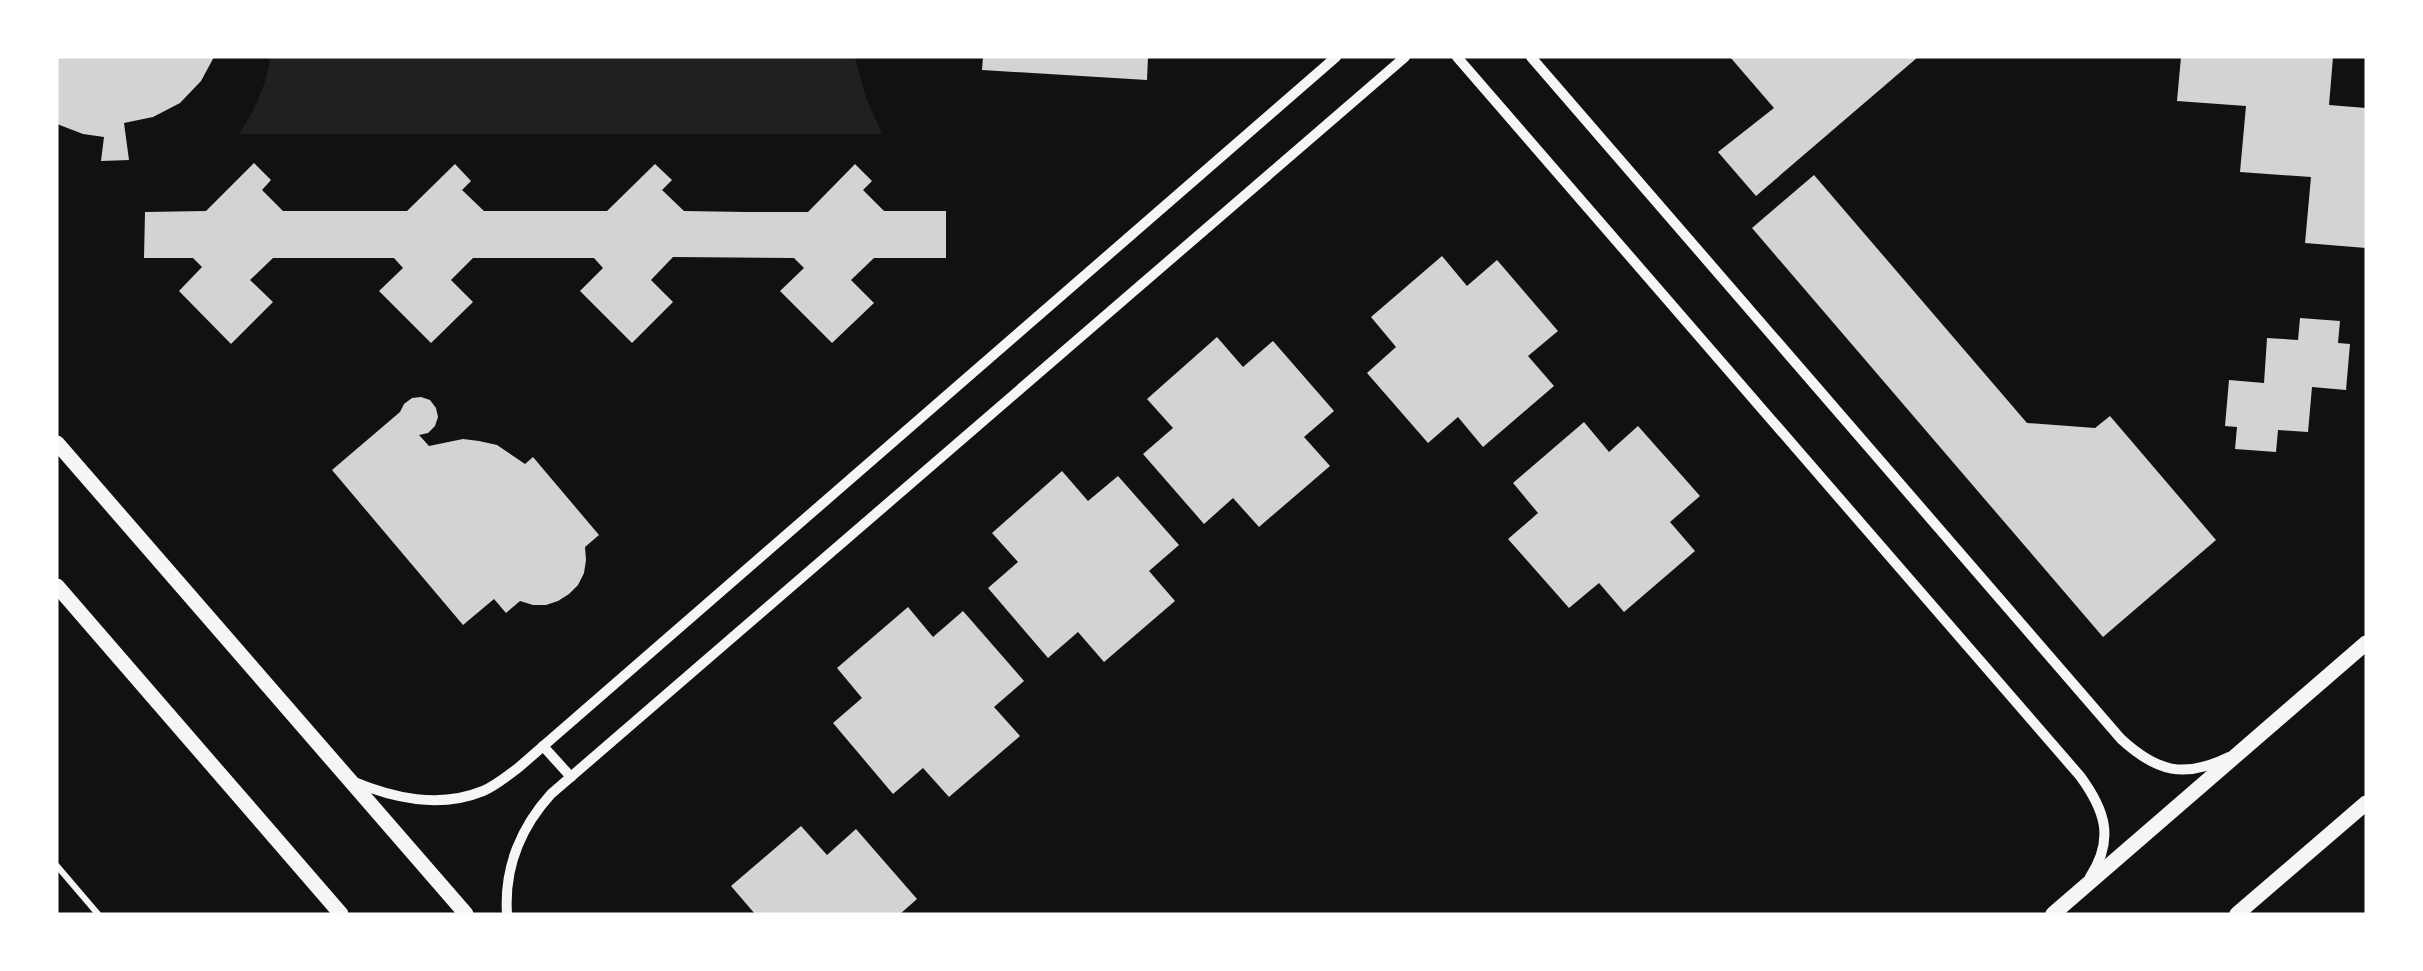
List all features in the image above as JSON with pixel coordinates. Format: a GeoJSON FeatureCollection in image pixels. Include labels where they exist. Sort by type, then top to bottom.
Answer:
{"type":"FeatureCollection","features":[{"type":"Feature","properties":{"kind":"main road"},"geometry":{"type":"LineString","coordinates":[[57,443],[466,914]]}},
{"type":"Feature","properties":{"kind":"main road"},"geometry":{"type":"LineString","coordinates":[[57,586],[341,914]]}},
{"type":"Feature","properties":{"kind":"main road"},"geometry":{"type":"LineString","coordinates":[[2054,914],[2366,643]]}},
{"type":"Feature","properties":{"kind":"main road"},"geometry":{"type":"LineString","coordinates":[[2237,914],[2366,803]]}},
{"type":"Feature","properties":{"kind":"street"},"geometry":{"type":"LineString","coordinates":[[349,779],[384,794],[415,800],[450,800],[481,792],[494,785],[543,746],[1336,57]]}},
{"type":"Feature","properties":{"kind":"street"},"geometry":{"type":"LineString","coordinates":[[507,914],[511,864],[521,838],[542,805],[571,777],[1405,57]]}},
{"type":"Feature","properties":{"kind":"street"},"geometry":{"type":"LineString","coordinates":[[1457,57],[2092,793],[2101,808],[2105,824],[2104,840],[2094,870],[2074,896]]}},
{"type":"Feature","properties":{"kind":"street"},"geometry":{"type":"LineString","coordinates":[[1531,57],[2128,745],[2149,762],[2166,769],[2183,770],[2215,764],[2252,742]]}},
{"type":"Feature","properties":{"kind":"street"},"geometry":{"type":"LineString","coordinates":[[543,746],[571,777]]}},
{"type":"Feature","properties":{"kind":"street"},"geometry":{"type":"LineString","coordinates":[[57,866],[98,914]]}},
{"type":"Feature","properties":{"kind":"shaded area"},"geometry":{"type":"Polygon","coordinates":[[[270,57],[855,57],[866,98],[882,134],[239,134],[259,97],[270,57]]]}},
{"type":"Feature","properties":{"kind":"building"},"geometry":{"type":"Polygon","coordinates":[[[57,57],[214,57],[201,81],[180,103],[153,117],[124,123],[129,160],[101,161],[104,137],[83,134],[57,124],[57,57]]]}},
{"type":"Feature","properties":{"kind":"building"},"geometry":{"type":"Polygon","coordinates":[[[983,57],[1148,57],[1147,80],[982,70],[983,57]]]}},
{"type":"Feature","properties":{"kind":"building"},"geometry":{"type":"Polygon","coordinates":[[[1730,57],[1918,57],[1756,196],[1718,152],[1774,108],[1730,57]]]}},
{"type":"Feature","properties":{"kind":"building"},"geometry":{"type":"Polygon","coordinates":[[[2181,57],[2333,57],[2329,105],[2366,108],[2366,248],[2305,243],[2311,177],[2240,172],[2246,106],[2177,101],[2181,57]]]}},
{"type":"Feature","properties":{"kind":"building"},"geometry":{"type":"Polygon","coordinates":[[[254,163],[271,180],[262,190],[283,211],[407,211],[455,164],[471,181],[462,190],[484,211],[607,211],[655,164],[672,180],[662,190],[684,211],[746,212],[808,212],[855,164],[872,181],[863,190],[884,211],[946,211],[946,258],[874,258],[851,280],[874,303],[832,343],[780,291],[804,268],[794,258],[673,257],[651,280],[673,302],[632,343],[580,291],[603,268],[594,258],[473,258],[451,280],[473,302],[431,343],[379,291],[403,268],[394,258],[273,258],[250,280],[273,302],[231,344],[179,291],[202,267],[193,258],[144,258],[145,212],[206,211],[254,163]]]}},
{"type":"Feature","properties":{"kind":"building"},"geometry":{"type":"Polygon","coordinates":[[[1814,175],[2027,423],[2095,428],[2110,416],[2216,540],[2103,637],[1752,228],[1814,175]]]}},
{"type":"Feature","properties":{"kind":"building"},"geometry":{"type":"Polygon","coordinates":[[[1442,256],[1467,286],[1497,260],[1558,331],[1528,356],[1554,386],[1483,447],[1458,417],[1428,443],[1367,373],[1396,347],[1371,317],[1442,256]]]}},
{"type":"Feature","properties":{"kind":"building"},"geometry":{"type":"Polygon","coordinates":[[[2300,318],[2340,321],[2338,343],[2350,344],[2346,390],[2312,387],[2308,432],[2278,430],[2276,452],[2235,449],[2237,427],[2225,426],[2229,380],[2264,383],[2267,338],[2298,340],[2300,318]]]}},
{"type":"Feature","properties":{"kind":"building"},"geometry":{"type":"Polygon","coordinates":[[[1217,337],[1243,367],[1273,341],[1334,411],[1304,437],[1330,466],[1259,527],[1233,498],[1204,524],[1143,454],[1173,428],[1147,399],[1217,337]]]}},
{"type":"Feature","properties":{"kind":"building"},"geometry":{"type":"Polygon","coordinates":[[[421,397],[430,400],[436,408],[438,417],[435,426],[428,433],[419,435],[429,446],[463,439],[497,445],[525,464],[533,457],[599,535],[585,547],[584,573],[578,585],[569,594],[546,605],[533,605],[520,601],[506,613],[494,599],[463,625],[332,470],[400,412],[404,404],[412,398],[421,397]]]}},
{"type":"Feature","properties":{"kind":"building"},"geometry":{"type":"Polygon","coordinates":[[[1584,422],[1609,452],[1638,426],[1700,496],[1670,522],[1695,551],[1624,612],[1599,583],[1569,608],[1508,539],[1538,513],[1513,483],[1584,422]]]}},
{"type":"Feature","properties":{"kind":"building"},"geometry":{"type":"Polygon","coordinates":[[[1062,471],[1088,501],[1118,476],[1179,545],[1149,571],[1175,601],[1104,662],[1078,632],[1048,658],[988,588],[1018,562],[992,533],[1062,471]]]}},
{"type":"Feature","properties":{"kind":"building"},"geometry":{"type":"Polygon","coordinates":[[[908,607],[933,637],[963,611],[1024,681],[994,707],[1020,736],[949,797],[923,768],[893,794],[833,723],[862,698],[837,668],[908,607]]]}},
{"type":"Feature","properties":{"kind":"building"},"geometry":{"type":"Polygon","coordinates":[[[801,826],[827,855],[856,829],[917,899],[900,914],[755,914],[731,886],[801,826]]]}}]}
